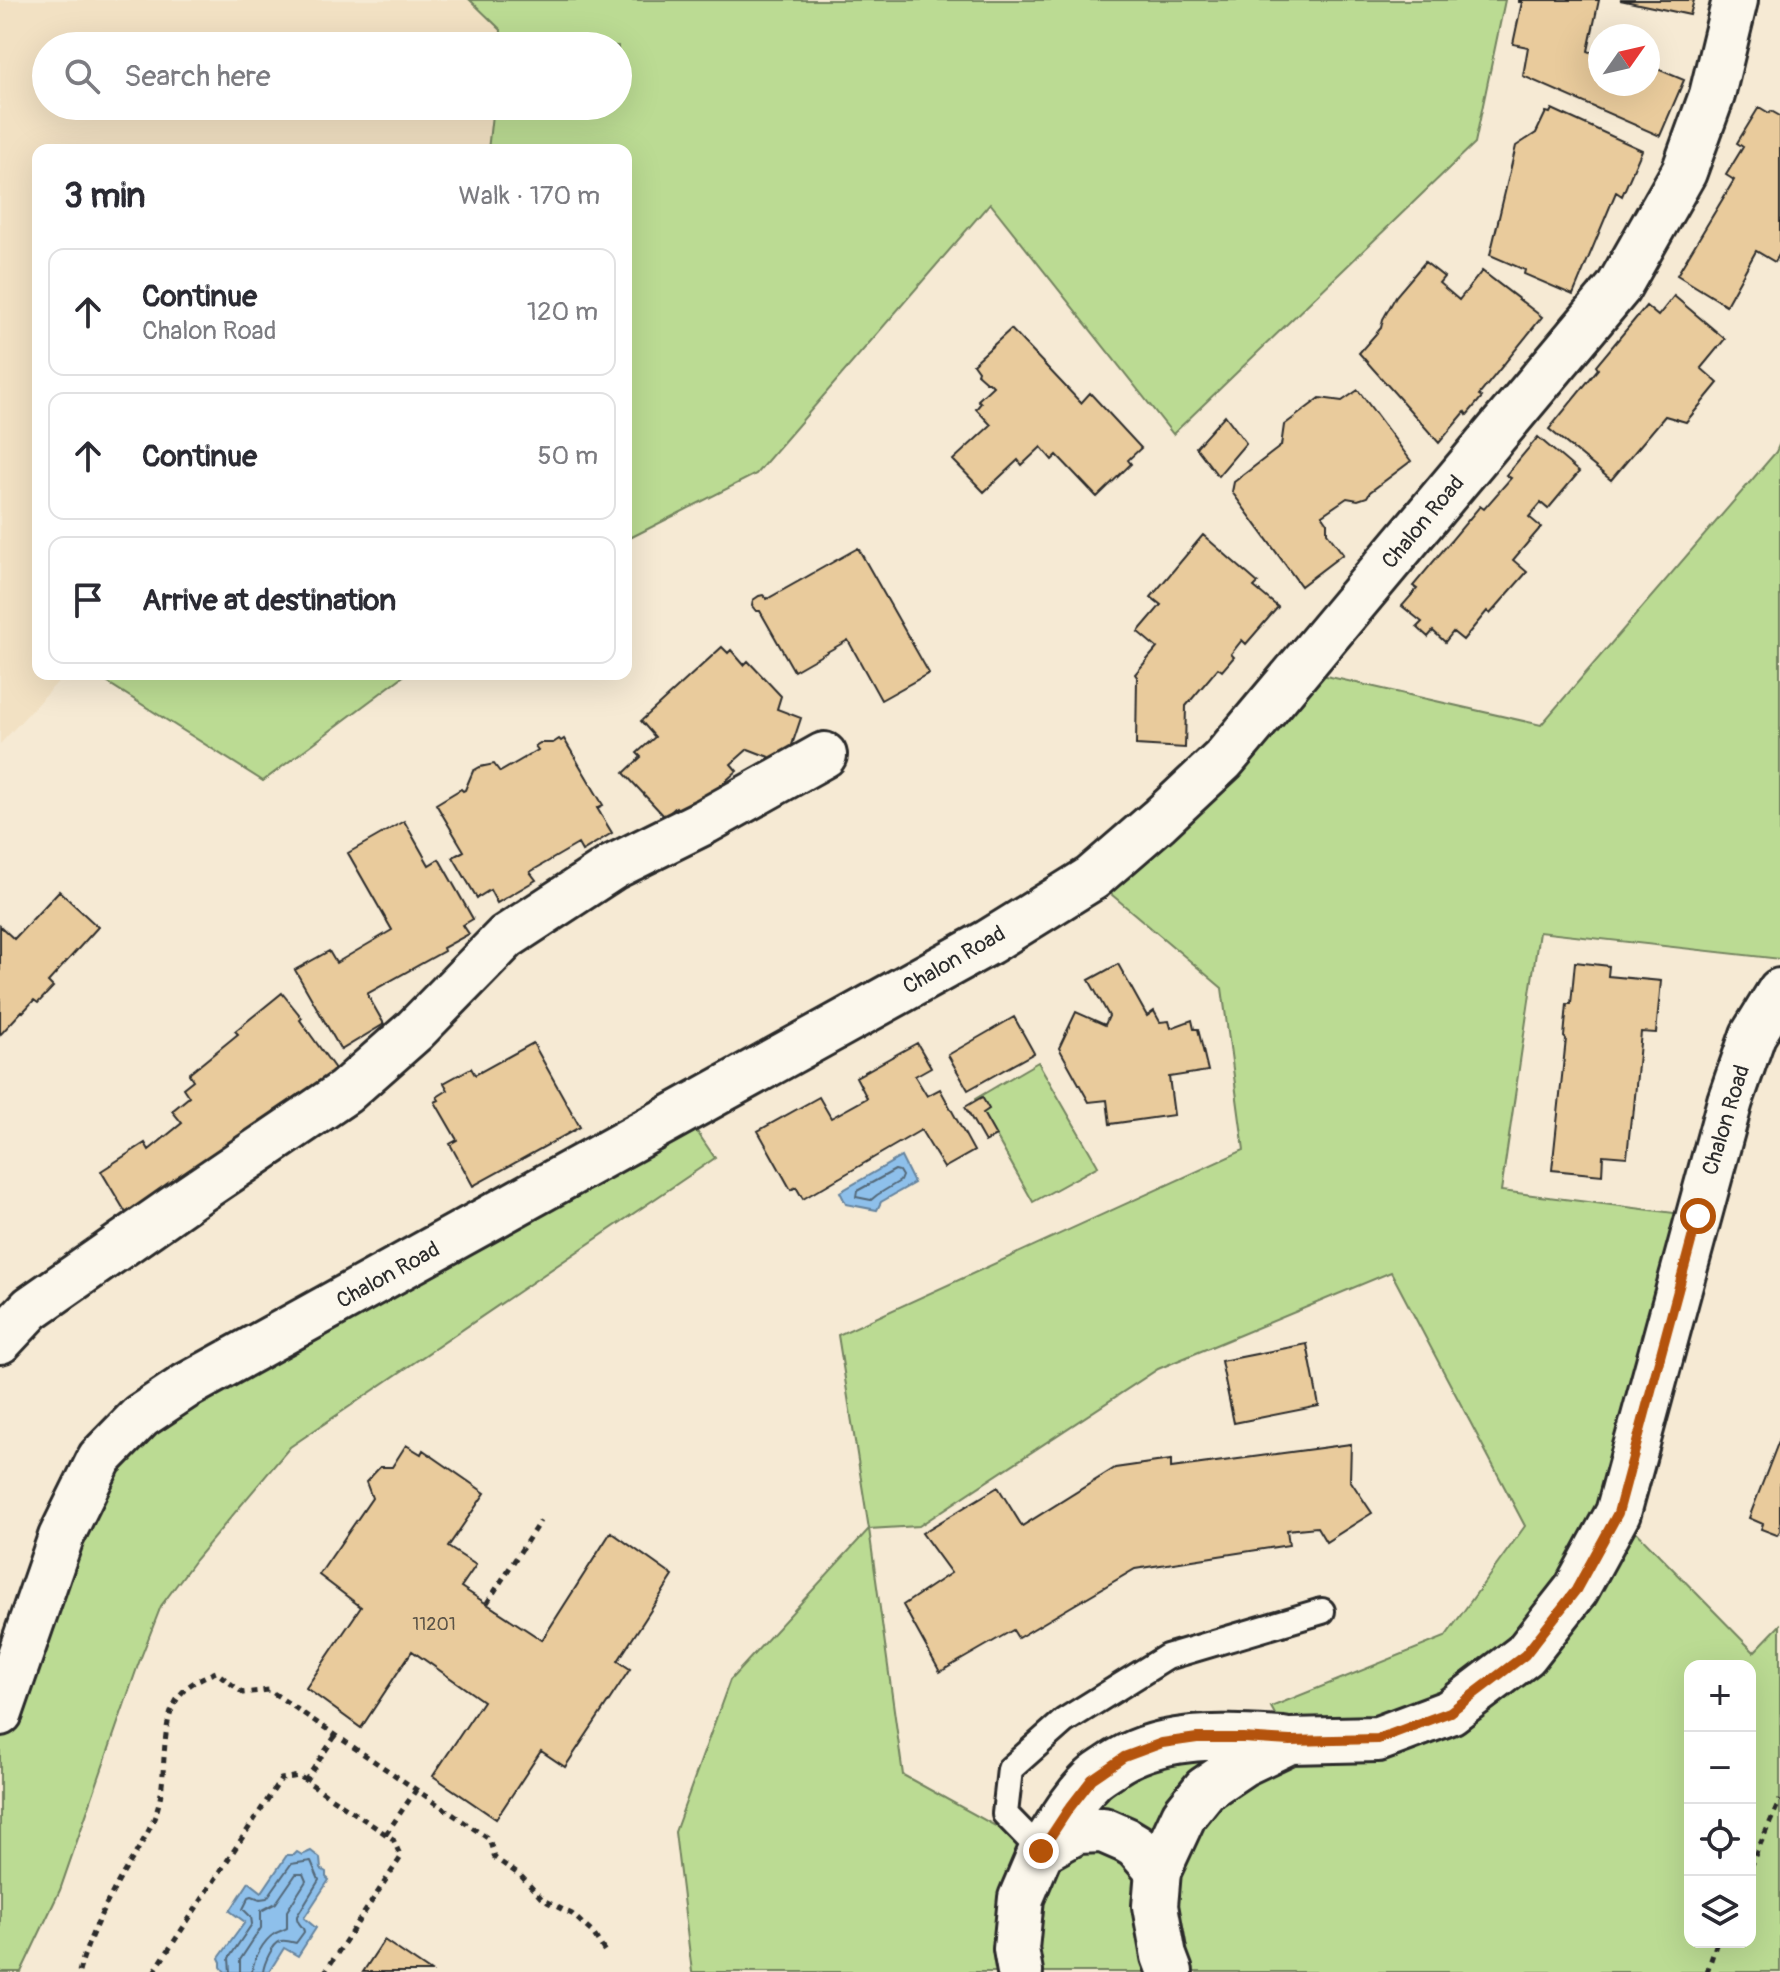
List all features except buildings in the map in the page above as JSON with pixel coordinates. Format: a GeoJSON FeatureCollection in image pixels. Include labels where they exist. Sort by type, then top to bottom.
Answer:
{"type":"FeatureCollection","features":[{"type":"Feature","properties":{"kind":"street","name":"Chalon Road"},"geometry":{"type":"LineString","coordinates":[[0,1713],[61,1537],[100,1458],[141,1416],[186,1386],[989,942],[1092,878],[1223,760],[1618,288],[1684,172],[1712,95],[1735,0]]}},
{"type":"Feature","properties":{"kind":"street"},"geometry":{"type":"LineString","coordinates":[[0,1341],[31,1308],[345,1092],[414,1031],[506,937],[613,867],[706,821],[824,755]]}},
{"type":"Feature","properties":{"kind":"street","name":"Chalon Road"},"geometry":{"type":"LineString","coordinates":[[1158,1871],[1184,1815],[1205,1789],[1242,1764],[1290,1741],[1378,1739],[1450,1712],[1525,1655],[1576,1590],[1618,1513],[1730,1101],[1753,1035],[1780,991]]}},
{"type":"Feature","properties":{"kind":"street"},"geometry":{"type":"LineString","coordinates":[[1020,1972],[1016,1949],[1021,1898],[1041,1851],[1092,1779],[1124,1757],[1162,1743],[1197,1738],[1290,1741]]}},
{"type":"Feature","properties":{"kind":"street"},"geometry":{"type":"LineString","coordinates":[[1041,1851],[1077,1831],[1103,1830],[1136,1846],[1158,1871],[1155,1906],[1170,1972]]}},
{"type":"Feature","properties":{"kind":"lane"},"geometry":{"type":"LineString","coordinates":[[1041,1851],[1005,1814],[1010,1769],[1064,1721],[1167,1657],[1322,1611]]}},
{"type":"Feature","properties":{"kind":"path"},"geometry":{"type":"LineString","coordinates":[[487,1603],[540,1521]]}},
{"type":"Feature","properties":{"kind":"path"},"geometry":{"type":"LineString","coordinates":[[79,1972],[96,1925],[145,1838],[158,1808],[173,1707],[183,1691],[216,1672],[243,1693],[269,1690],[489,1839],[495,1858],[521,1876],[543,1900],[572,1914],[593,1933],[607,1955]]}},
{"type":"Feature","properties":{"kind":"path"},"geometry":{"type":"LineString","coordinates":[[305,1781],[336,1735]]}},
{"type":"Feature","properties":{"kind":"path"},"geometry":{"type":"LineString","coordinates":[[154,1972],[281,1779],[299,1776],[393,1839],[401,1857],[325,1972]]}},
{"type":"Feature","properties":{"kind":"path"},"geometry":{"type":"LineString","coordinates":[[386,1834],[416,1790]]}},
{"type":"Feature","properties":{"kind":"path"},"geometry":{"type":"LineString","coordinates":[[1756,1854],[1780,1800]]}},
{"type":"Feature","properties":{"kind":"path"},"geometry":{"type":"LineString","coordinates":[[1707,1972],[1715,1948]]}},
{"type":"Feature","properties":{"kind":"shaded area"},"geometry":{"type":"Polygon","coordinates":[[[0,0],[470,0],[502,32],[32,32],[32,120],[491,120],[489,144],[32,144],[32,680],[59,680],[0,744],[0,0]]]}},
{"type":"Feature","properties":{"kind":"green space"},"geometry":{"type":"Polygon","coordinates":[[[470,0],[1505,0],[1475,143],[1173,434],[990,203],[756,474],[632,537],[632,144],[489,144],[491,120],[632,120],[632,32],[501,30],[470,0]]]}},
{"type":"Feature","properties":{"kind":"green space"},"geometry":{"type":"Polygon","coordinates":[[[1780,443],[1780,959],[1539,932],[1501,1191],[1698,1216],[1618,1513],[1754,1652],[1780,1625],[1780,1972],[692,1972],[675,1832],[730,1680],[869,1529],[838,1335],[1244,1150],[1222,988],[1092,878],[1300,670],[1541,725],[1776,452],[1780,443]],[[1391,1272],[1158,1369],[919,1526],[869,1529],[903,1775],[1041,1851],[1092,1779],[1289,1740],[1271,1707],[1445,1637],[1525,1526],[1391,1272]]]}},
{"type":"Feature","properties":{"kind":"green space"},"geometry":{"type":"Polygon","coordinates":[[[103,680],[398,680],[263,781],[103,680]]]}},
{"type":"Feature","properties":{"kind":"green space"},"geometry":{"type":"Polygon","coordinates":[[[1038,1062],[1098,1166],[1033,1202],[975,1099],[1038,1062]]]}},
{"type":"Feature","properties":{"kind":"green space"},"geometry":{"type":"Polygon","coordinates":[[[683,1111],[715,1158],[290,1447],[195,1560],[161,1606],[60,1890],[21,1972],[0,1972],[0,1713],[100,1458],[683,1111]]]}},
{"type":"Feature","properties":{"kind":"water"},"geometry":{"type":"Polygon","coordinates":[[[901,1157],[914,1183],[881,1202],[877,1210],[846,1204],[840,1192],[901,1157]]]}},
{"type":"Feature","properties":{"kind":"water"},"geometry":{"type":"Polygon","coordinates":[[[311,1851],[320,1858],[321,1869],[329,1880],[304,1918],[316,1928],[298,1956],[284,1948],[269,1972],[225,1972],[219,1958],[245,1922],[230,1911],[249,1882],[262,1892],[287,1855],[297,1852],[302,1855],[311,1851]]]}},
{"type":"Feature","properties":{"kind":"route"},"geometry":{"type":"LineString","coordinates":[[1041,1851],[1092,1779],[1124,1757],[1162,1743],[1197,1738],[1290,1741],[1378,1739],[1450,1712],[1525,1655],[1576,1590],[1618,1513],[1698,1216]]}}]}
